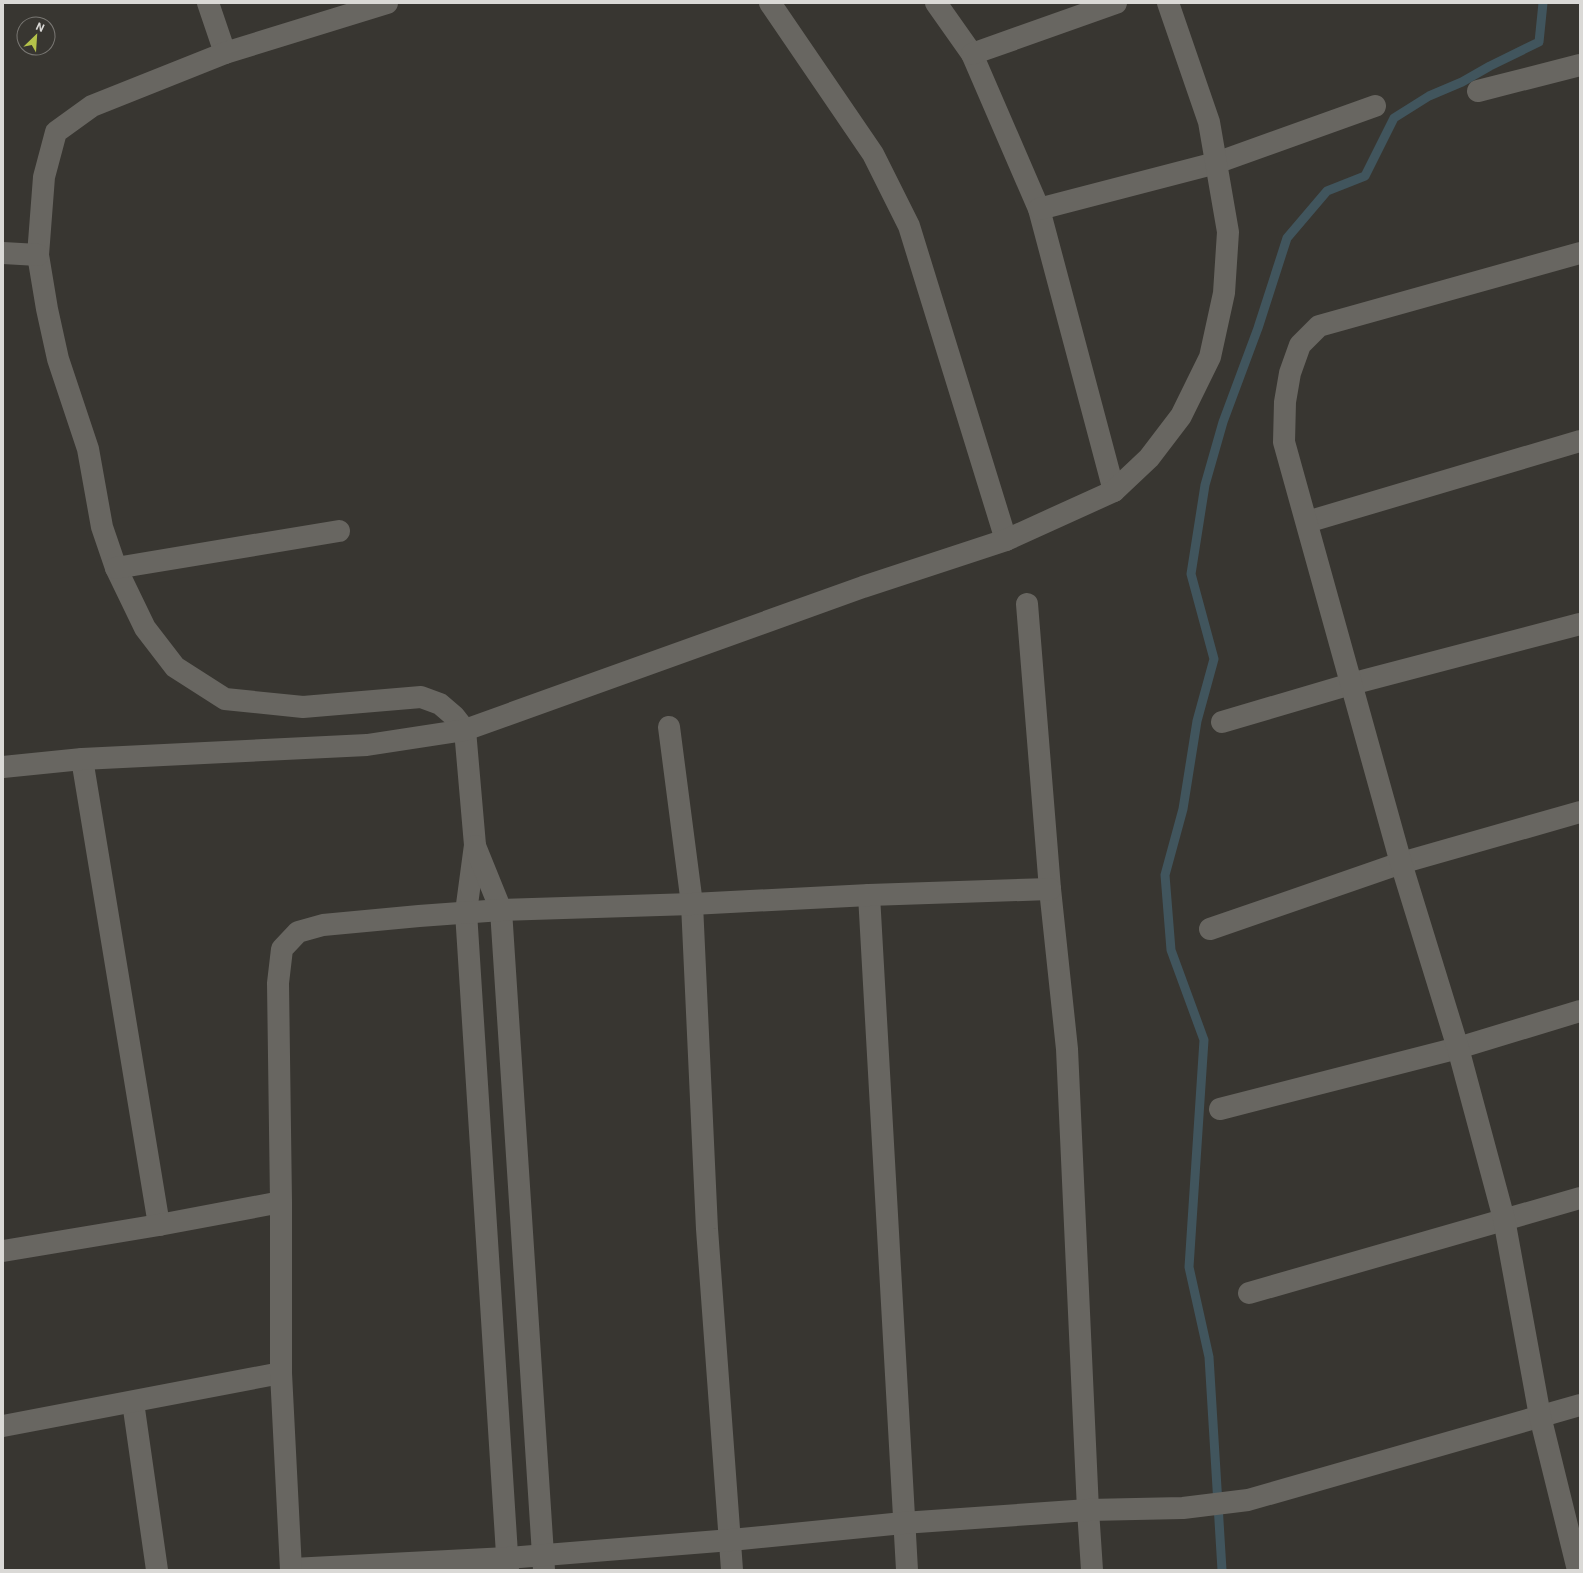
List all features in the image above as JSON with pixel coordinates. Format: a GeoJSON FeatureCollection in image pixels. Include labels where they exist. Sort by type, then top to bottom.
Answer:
{"type":"FeatureCollection","features":[{"type":"Feature","properties":{"kind":"street"},"geometry":{"type":"LineString","coordinates":[[208,3],[225,53]]}},
{"type":"Feature","properties":{"kind":"street"},"geometry":{"type":"LineString","coordinates":[[387,3],[225,53],[92,106],[56,132],[44,177],[38,255],[47,309],[58,359],[88,449],[102,527],[116,568],[145,628],[175,667],[224,699],[303,707],[421,697],[440,704],[454,716],[465,730],[475,846],[466,912],[508,1564]]}},
{"type":"Feature","properties":{"kind":"street"},"geometry":{"type":"LineString","coordinates":[[770,3],[873,154],[909,226],[1006,540]]}},
{"type":"Feature","properties":{"kind":"street"},"geometry":{"type":"LineString","coordinates":[[936,3],[972,54],[1040,209],[1114,491]]}},
{"type":"Feature","properties":{"kind":"street"},"geometry":{"type":"LineString","coordinates":[[972,54],[1116,3]]}},
{"type":"Feature","properties":{"kind":"street"},"geometry":{"type":"LineString","coordinates":[[3,767],[82,759],[367,745],[465,730],[856,590],[1006,540],[1114,491],[1149,458],[1181,416],[1210,357],[1224,293],[1228,232],[1209,122],[1168,3]]}},
{"type":"Feature","properties":{"kind":"street"},"geometry":{"type":"LineString","coordinates":[[1478,91],[1580,65]]}},
{"type":"Feature","properties":{"kind":"street"},"geometry":{"type":"LineString","coordinates":[[1040,209],[1216,163],[1375,106]]}},
{"type":"Feature","properties":{"kind":"street"},"geometry":{"type":"LineString","coordinates":[[3,253],[38,255]]}},
{"type":"Feature","properties":{"kind":"street"},"geometry":{"type":"LineString","coordinates":[[1578,1570],[1540,1416],[1504,1219],[1458,1048],[1401,863],[1284,442],[1285,402],[1290,373],[1300,345],[1319,326],[1580,253]]}},
{"type":"Feature","properties":{"kind":"street"},"geometry":{"type":"LineString","coordinates":[[1307,522],[1580,441]]}},
{"type":"Feature","properties":{"kind":"street"},"geometry":{"type":"LineString","coordinates":[[116,568],[339,531]]}},
{"type":"Feature","properties":{"kind":"street"},"geometry":{"type":"LineString","coordinates":[[1027,604],[1050,889],[1067,1049],[1092,1570]]}},
{"type":"Feature","properties":{"kind":"street"},"geometry":{"type":"LineString","coordinates":[[1222,722],[1351,684],[1580,624]]}},
{"type":"Feature","properties":{"kind":"street"},"geometry":{"type":"LineString","coordinates":[[669,727],[692,904],[707,1229],[732,1570]]}},
{"type":"Feature","properties":{"kind":"street"},"geometry":{"type":"LineString","coordinates":[[82,759],[159,1225]]}},
{"type":"Feature","properties":{"kind":"street"},"geometry":{"type":"LineString","coordinates":[[1210,929],[1401,863],[1580,812]]}},
{"type":"Feature","properties":{"kind":"street"},"geometry":{"type":"LineString","coordinates":[[475,846],[501,910],[544,1562]]}},
{"type":"Feature","properties":{"kind":"street"},"geometry":{"type":"LineString","coordinates":[[1050,889],[466,912],[323,925],[298,932],[282,949],[278,983],[282,1373],[292,1570],[544,1562],[731,1540],[903,1523],[1088,1510],[1183,1508],[1248,1500],[1580,1405]]}},
{"type":"Feature","properties":{"kind":"street"},"geometry":{"type":"LineString","coordinates":[[869,895],[906,1570]]}},
{"type":"Feature","properties":{"kind":"street"},"geometry":{"type":"LineString","coordinates":[[1220,1109],[1458,1048],[1580,1011]]}},
{"type":"Feature","properties":{"kind":"street"},"geometry":{"type":"LineString","coordinates":[[1249,1293],[1580,1198]]}},
{"type":"Feature","properties":{"kind":"street"},"geometry":{"type":"LineString","coordinates":[[3,1251],[159,1225],[281,1202]]}},
{"type":"Feature","properties":{"kind":"street"},"geometry":{"type":"LineString","coordinates":[[3,1426],[282,1373]]}},
{"type":"Feature","properties":{"kind":"street"},"geometry":{"type":"LineString","coordinates":[[133,1402],[157,1570]]}},
{"type":"Feature","properties":{"kind":"waterway"},"geometry":{"type":"LineString","coordinates":[[1222,1570],[1209,1357],[1189,1267],[1204,1040],[1171,950],[1165,875],[1183,809],[1197,721],[1214,659],[1191,574],[1205,485],[1223,422],[1258,328],[1287,238],[1327,191],[1365,176],[1394,118],[1429,96],[1462,82],[1490,66],[1539,42],[1543,3]]}}]}
